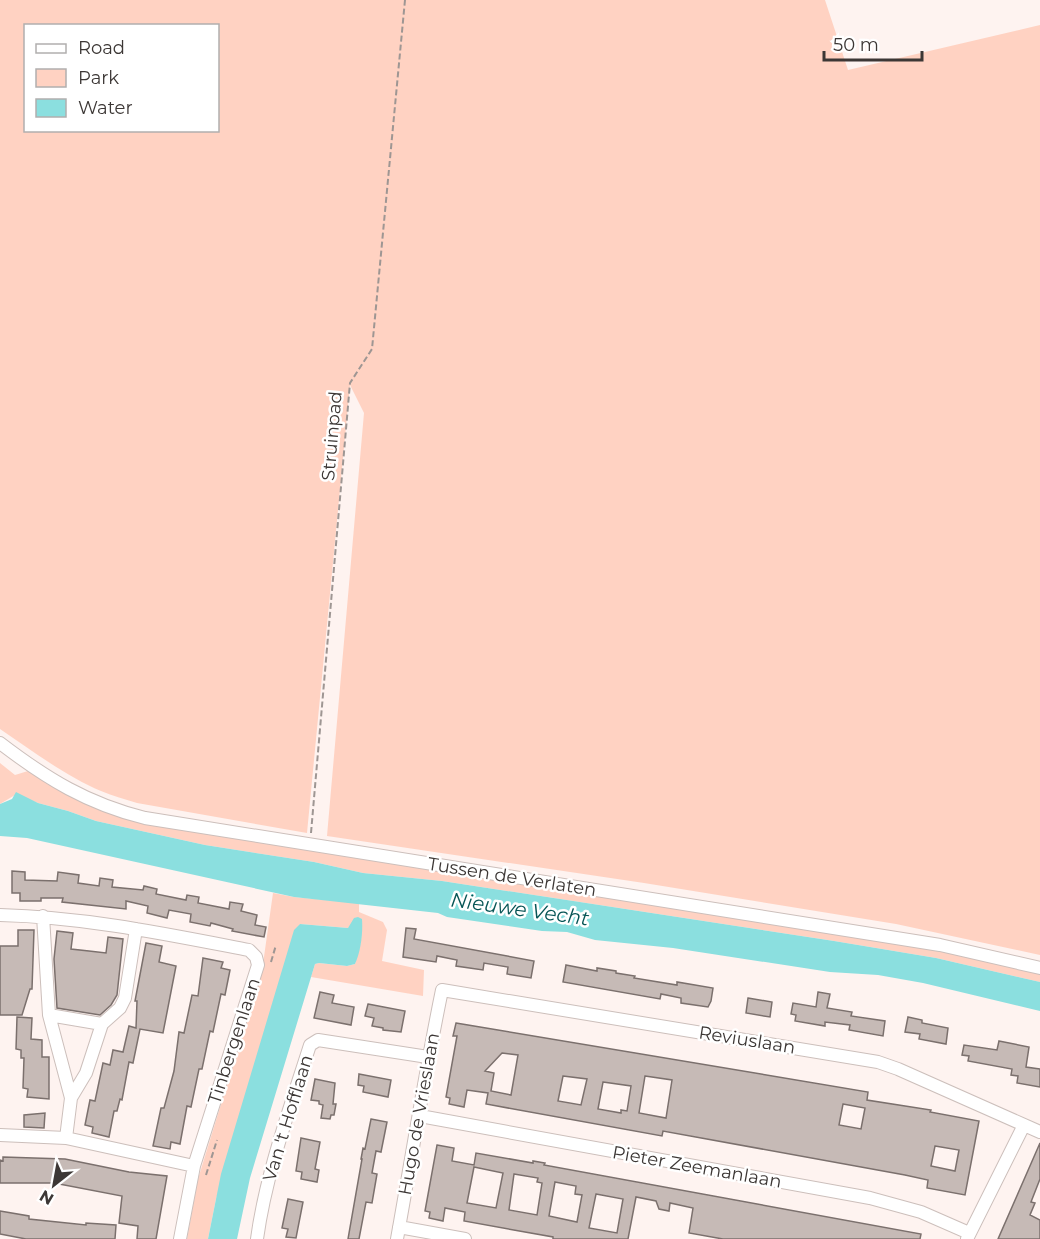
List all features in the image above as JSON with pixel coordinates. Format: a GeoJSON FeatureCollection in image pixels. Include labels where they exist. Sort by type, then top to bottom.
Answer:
{"type":"FeatureCollection","features":[{"type":"Feature","properties":{"kind":"street","name":"Tussen de Verlaten"},"geometry":{"type":"LineString","coordinates":[[0,743],[50,780],[112,809],[170,823],[940,945],[1040,968]]}},
{"type":"Feature","properties":{"kind":"street","name":"Tinbergenlaan"},"geometry":{"type":"LineString","coordinates":[[0,915],[43,916],[136,929],[249,950],[256,957],[258,965],[194,1166],[180,1239]]}},
{"type":"Feature","properties":{"kind":"street"},"geometry":{"type":"LineString","coordinates":[[43,916],[49,1015],[70,1098],[66,1138]]}},
{"type":"Feature","properties":{"kind":"street"},"geometry":{"type":"LineString","coordinates":[[70,1098],[87,1073],[102,1024],[120,1008],[125,998],[136,929]]}},
{"type":"Feature","properties":{"kind":"street","name":"Hugo de Vrieslaan"},"geometry":{"type":"LineString","coordinates":[[398,1233],[420,1116],[428,1057],[442,990]]}},
{"type":"Feature","properties":{"kind":"street","name":"Reviuslaan"},"geometry":{"type":"LineString","coordinates":[[442,990],[878,1062],[1040,1132]]}},
{"type":"Feature","properties":{"kind":"street"},"geometry":{"type":"LineString","coordinates":[[49,1015],[102,1024]]}},
{"type":"Feature","properties":{"kind":"street","name":"Van 't Hofflaan"},"geometry":{"type":"LineString","coordinates":[[257,1239],[261,1210],[310,1044],[318,1040],[428,1057]]}},
{"type":"Feature","properties":{"kind":"street","name":"Pieter Zeemanlaan"},"geometry":{"type":"LineString","coordinates":[[420,1116],[870,1198],[921,1212],[968,1236]]}},
{"type":"Feature","properties":{"kind":"street"},"geometry":{"type":"LineString","coordinates":[[968,1236],[1024,1125]]}},
{"type":"Feature","properties":{"kind":"street"},"geometry":{"type":"LineString","coordinates":[[0,1136],[66,1138],[194,1166]]}},
{"type":"Feature","properties":{"kind":"street"},"geometry":{"type":"LineString","coordinates":[[398,1233],[465,1239]]}},
{"type":"Feature","properties":{"kind":"path","name":"Struinpad"},"geometry":{"type":"LineString","coordinates":[[310,845],[350,383],[372,349],[405,0]]}},
{"type":"Feature","properties":{"kind":"green space"},"geometry":{"type":"Polygon","coordinates":[[[0,0],[825,0],[848,70],[1040,25],[1040,955],[896,924],[644,883],[327,836],[364,413],[350,385],[307,833],[137,803],[88,785],[0,729],[0,0]]]}},
{"type":"Feature","properties":{"kind":"green space"},"geometry":{"type":"Polygon","coordinates":[[[0,763],[15,775],[28,771],[55,788],[96,807],[948,951],[1040,971],[1040,982],[936,958],[834,941],[442,881],[363,873],[314,862],[205,845],[96,821],[15,795],[0,804],[0,763]]]}},
{"type":"Feature","properties":{"kind":"green space"},"geometry":{"type":"Polygon","coordinates":[[[273,893],[359,903],[359,912],[383,922],[387,930],[382,961],[424,970],[423,996],[311,977],[315,964],[347,966],[355,964],[361,941],[362,919],[348,928],[300,924],[216,1199],[208,1239],[187,1239],[198,1179],[262,971],[273,893]]]}},
{"type":"Feature","properties":{"kind":"water","name":"Nieuwe Vecht"},"geometry":{"type":"Polygon","coordinates":[[[16,792],[38,803],[96,821],[205,845],[314,862],[363,873],[442,881],[936,958],[1040,982],[1040,1011],[923,983],[878,975],[830,972],[673,948],[595,940],[567,932],[542,931],[447,917],[438,913],[294,897],[27,838],[0,836],[0,804],[12,799],[16,792]]]}},
{"type":"Feature","properties":{"kind":"water"},"geometry":{"type":"Polygon","coordinates":[[[354,918],[362,919],[362,936],[355,964],[347,966],[315,964],[250,1178],[237,1239],[208,1239],[221,1174],[294,930],[300,924],[348,928],[354,918]]]}},
{"type":"Feature","properties":{"kind":"building"},"geometry":{"type":"Polygon","coordinates":[[[12,871],[25,872],[25,880],[57,881],[58,872],[79,875],[78,883],[99,886],[100,878],[113,880],[112,887],[143,890],[144,886],[157,889],[156,894],[186,900],[187,895],[199,897],[198,903],[229,909],[230,902],[243,904],[241,911],[257,915],[255,925],[266,927],[264,937],[232,931],[233,929],[211,923],[210,926],[190,922],[191,914],[169,910],[167,918],[147,913],[148,906],[126,901],[126,909],[62,902],[63,898],[20,901],[20,893],[12,893],[12,871]]]}},
{"type":"Feature","properties":{"kind":"building"},"geometry":{"type":"Polygon","coordinates":[[[406,928],[416,929],[414,939],[534,961],[531,978],[507,974],[508,967],[484,963],[483,970],[456,966],[457,960],[437,956],[436,962],[403,957],[406,928]]]}},
{"type":"Feature","properties":{"kind":"building"},"geometry":{"type":"Polygon","coordinates":[[[18,930],[34,930],[32,989],[30,989],[22,1015],[0,1015],[0,946],[18,946],[18,930]]]}},
{"type":"Feature","properties":{"kind":"building"},"geometry":{"type":"Polygon","coordinates":[[[57,931],[73,933],[71,949],[106,953],[108,937],[123,939],[117,995],[111,1005],[100,1015],[57,1008],[54,959],[57,931]]]}},
{"type":"Feature","properties":{"kind":"building"},"geometry":{"type":"Polygon","coordinates":[[[146,943],[162,946],[159,962],[176,966],[163,1033],[140,1029],[133,1063],[129,1062],[122,1100],[120,1099],[117,1111],[114,1111],[109,1137],[92,1133],[93,1127],[85,1125],[90,1100],[95,1101],[103,1063],[110,1065],[113,1050],[123,1052],[129,1026],[136,1028],[137,1001],[135,1001],[146,943]]]}},
{"type":"Feature","properties":{"kind":"building"},"geometry":{"type":"Polygon","coordinates":[[[203,958],[223,962],[221,968],[230,970],[225,995],[221,994],[213,1032],[210,1031],[202,1069],[199,1069],[191,1107],[187,1106],[180,1144],[171,1142],[170,1149],[153,1146],[161,1108],[164,1108],[174,1071],[179,1032],[184,1033],[192,995],[198,996],[203,958]]]}},
{"type":"Feature","properties":{"kind":"building"},"geometry":{"type":"Polygon","coordinates":[[[566,965],[597,971],[597,968],[616,971],[616,973],[635,976],[634,978],[677,985],[677,982],[713,988],[711,1001],[708,1007],[681,1003],[681,998],[661,994],[660,999],[563,982],[566,965]]]}},
{"type":"Feature","properties":{"kind":"building"},"geometry":{"type":"Polygon","coordinates":[[[320,992],[334,995],[332,1003],[354,1007],[351,1025],[314,1018],[320,992]]]}},
{"type":"Feature","properties":{"kind":"building"},"geometry":{"type":"Polygon","coordinates":[[[818,992],[830,994],[827,1008],[852,1012],[851,1016],[885,1021],[883,1036],[849,1030],[850,1025],[825,1022],[825,1026],[795,1021],[796,1015],[791,1014],[793,1003],[816,1007],[818,992]]]}},
{"type":"Feature","properties":{"kind":"building"},"geometry":{"type":"Polygon","coordinates":[[[748,998],[772,1002],[770,1017],[746,1013],[748,998]]]}},
{"type":"Feature","properties":{"kind":"building"},"geometry":{"type":"Polygon","coordinates":[[[368,1004],[405,1011],[401,1032],[372,1026],[374,1018],[365,1016],[368,1004]]]}},
{"type":"Feature","properties":{"kind":"building"},"geometry":{"type":"Polygon","coordinates":[[[17,1017],[32,1018],[31,1039],[42,1040],[42,1057],[49,1057],[49,1099],[27,1097],[28,1089],[23,1088],[24,1058],[21,1058],[21,1050],[16,1049],[17,1017]]]}},
{"type":"Feature","properties":{"kind":"building"},"geometry":{"type":"Polygon","coordinates":[[[908,1017],[922,1020],[922,1023],[948,1028],[946,1044],[919,1039],[920,1034],[905,1032],[908,1017]]]}},
{"type":"Feature","properties":{"kind":"building"},"geometry":{"type":"Polygon","coordinates":[[[456,1023],[868,1092],[867,1100],[931,1110],[930,1112],[979,1121],[965,1195],[927,1188],[928,1180],[905,1175],[663,1131],[662,1136],[486,1104],[488,1093],[467,1090],[464,1107],[449,1104],[450,1098],[446,1097],[457,1036],[453,1036],[456,1023]],[[502,1053],[485,1071],[494,1073],[491,1091],[511,1095],[518,1055],[502,1053]],[[563,1076],[558,1101],[581,1105],[587,1079],[563,1076]],[[645,1076],[639,1113],[666,1118],[672,1080],[645,1076]],[[603,1082],[598,1109],[621,1113],[621,1110],[627,1111],[631,1086],[603,1082]],[[843,1104],[839,1125],[861,1129],[865,1108],[843,1104]],[[935,1146],[931,1166],[955,1171],[959,1150],[935,1146]]]}},
{"type":"Feature","properties":{"kind":"building"},"geometry":{"type":"Polygon","coordinates":[[[999,1041],[1029,1047],[1026,1067],[1040,1069],[1040,1087],[1017,1083],[1018,1076],[1011,1075],[1012,1069],[968,1061],[969,1056],[962,1055],[964,1045],[997,1050],[999,1041]]]}},
{"type":"Feature","properties":{"kind":"building"},"geometry":{"type":"Polygon","coordinates":[[[359,1074],[391,1080],[388,1097],[363,1092],[364,1086],[358,1085],[359,1074]]]}},
{"type":"Feature","properties":{"kind":"building"},"geometry":{"type":"Polygon","coordinates":[[[315,1079],[335,1083],[333,1104],[336,1104],[334,1115],[331,1115],[330,1119],[321,1118],[323,1105],[319,1104],[319,1101],[311,1100],[315,1079]]]}},
{"type":"Feature","properties":{"kind":"building"},"geometry":{"type":"Polygon","coordinates":[[[45,1113],[44,1128],[24,1127],[24,1115],[45,1113]]]}},
{"type":"Feature","properties":{"kind":"building"},"geometry":{"type":"Polygon","coordinates":[[[371,1119],[387,1122],[381,1152],[376,1151],[372,1173],[377,1174],[372,1203],[366,1202],[359,1239],[348,1239],[363,1148],[365,1149],[371,1119]]]}},
{"type":"Feature","properties":{"kind":"building"},"geometry":{"type":"Polygon","coordinates":[[[301,1138],[320,1142],[315,1169],[319,1170],[317,1182],[301,1179],[302,1172],[296,1171],[301,1138]]]}},
{"type":"Feature","properties":{"kind":"building"},"geometry":{"type":"Polygon","coordinates":[[[1040,1143],[1040,1179],[1031,1202],[1035,1203],[1030,1215],[1040,1220],[1040,1239],[998,1239],[1040,1143]]]}},
{"type":"Feature","properties":{"kind":"building"},"geometry":{"type":"Polygon","coordinates":[[[437,1145],[454,1148],[452,1161],[474,1165],[476,1153],[533,1163],[533,1161],[545,1163],[544,1165],[921,1234],[920,1239],[723,1239],[689,1233],[693,1208],[670,1203],[669,1211],[659,1209],[656,1201],[636,1197],[628,1239],[553,1239],[553,1237],[464,1221],[465,1212],[445,1208],[443,1221],[429,1218],[430,1212],[425,1211],[437,1145]],[[474,1167],[467,1203],[496,1208],[503,1173],[474,1167]],[[514,1174],[509,1210],[537,1215],[542,1183],[537,1182],[538,1178],[514,1174]],[[555,1182],[549,1216],[577,1222],[582,1195],[575,1194],[576,1186],[555,1182]],[[596,1194],[589,1228],[617,1233],[623,1199],[596,1194]]]}},
{"type":"Feature","properties":{"kind":"building"},"geometry":{"type":"Polygon","coordinates":[[[3,1157],[65,1159],[129,1172],[167,1176],[156,1239],[137,1239],[138,1226],[119,1223],[122,1196],[54,1183],[0,1183],[0,1160],[3,1161],[3,1157]]]}},
{"type":"Feature","properties":{"kind":"building"},"geometry":{"type":"Polygon","coordinates":[[[288,1199],[303,1202],[296,1238],[286,1237],[288,1229],[282,1228],[288,1199]]]}},
{"type":"Feature","properties":{"kind":"building"},"geometry":{"type":"Polygon","coordinates":[[[0,1211],[29,1216],[29,1219],[86,1225],[86,1223],[116,1225],[115,1239],[26,1239],[0,1234],[0,1211]]]}}]}
